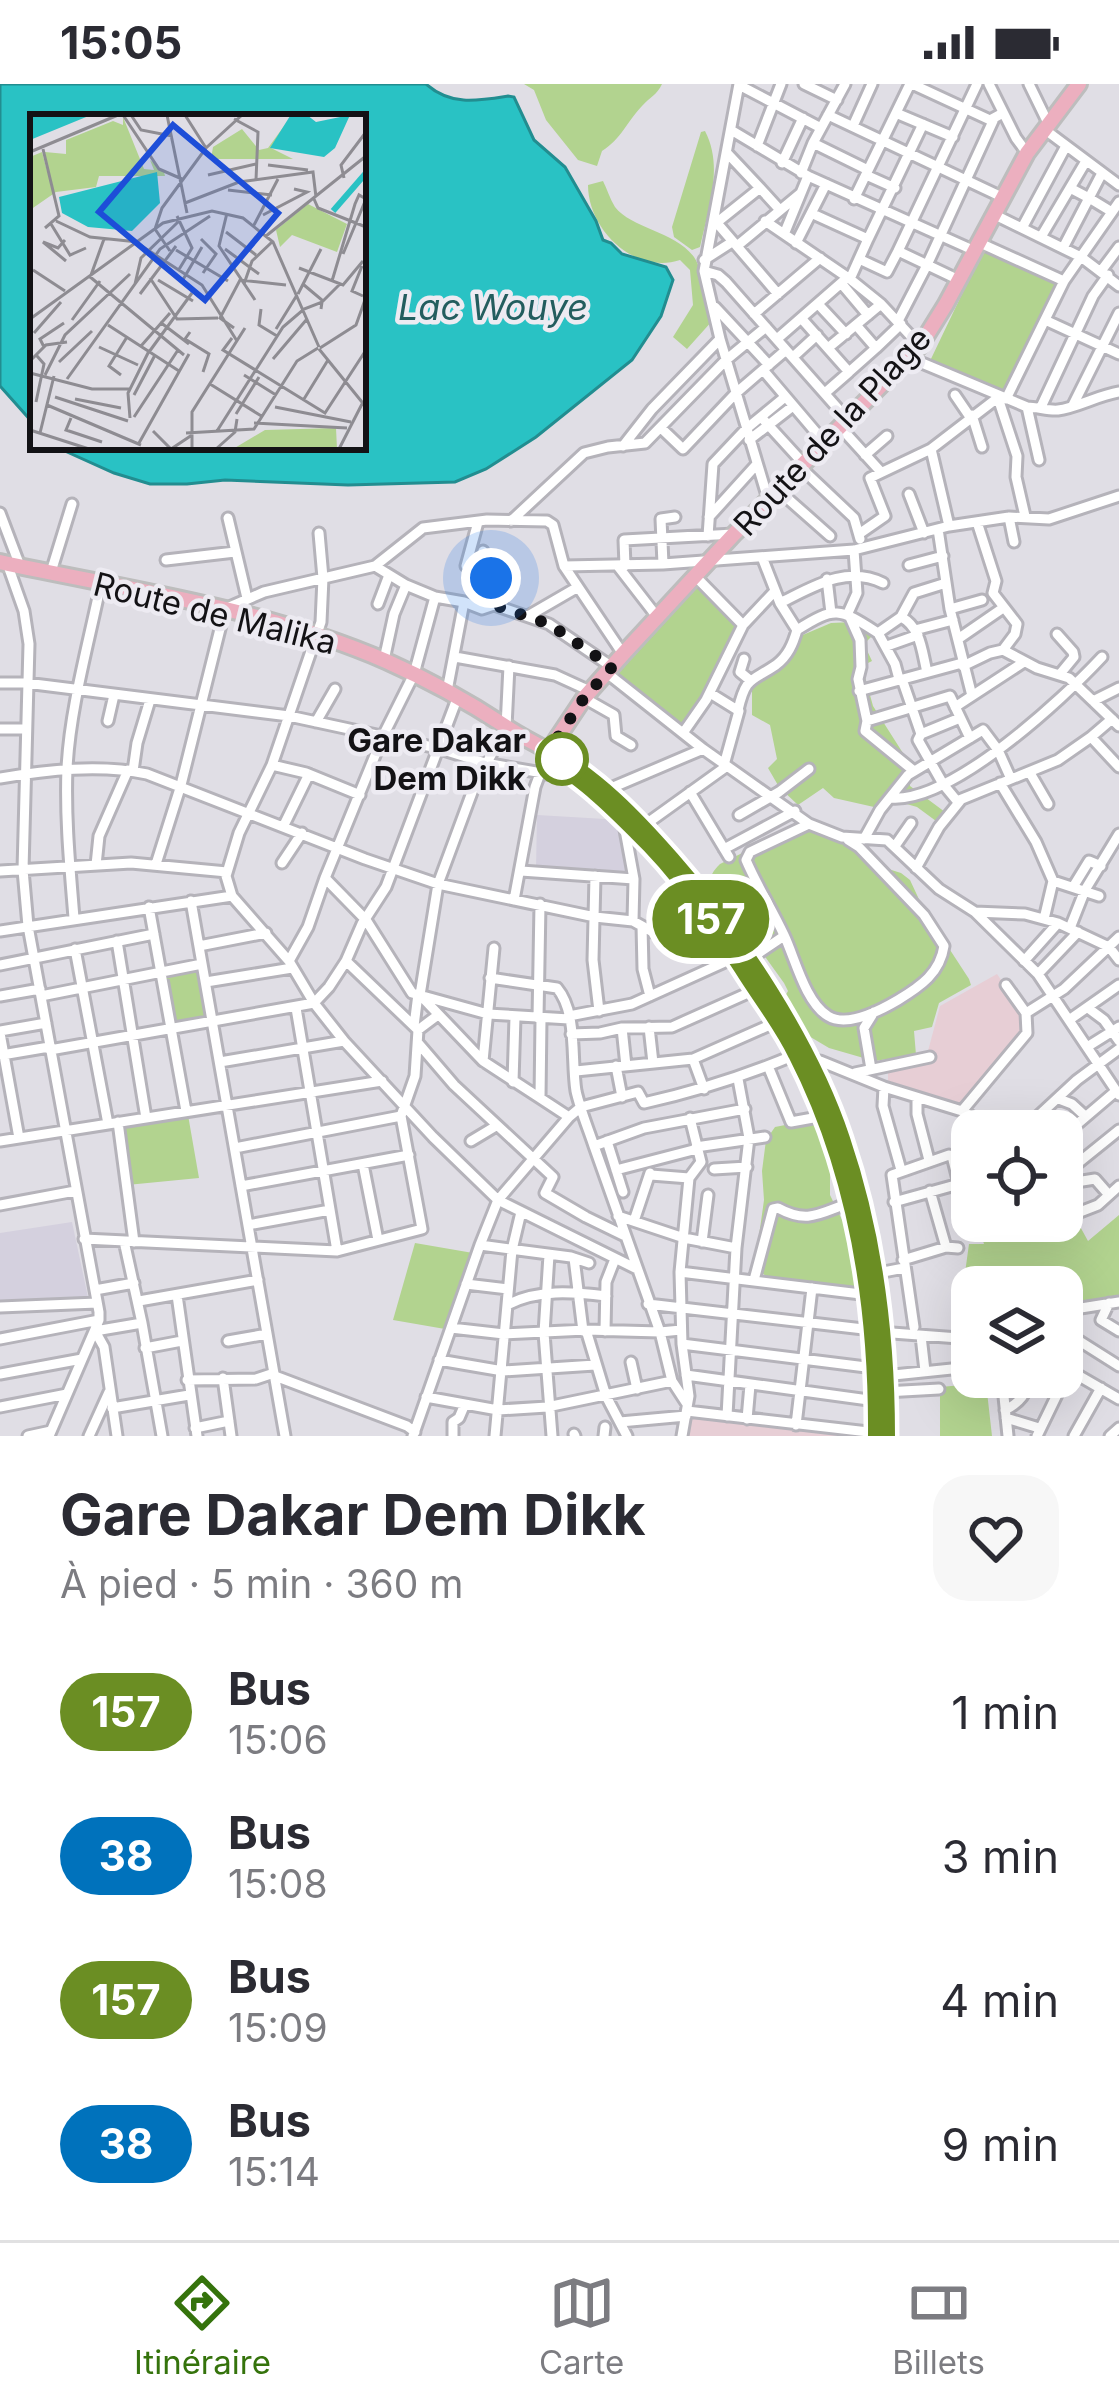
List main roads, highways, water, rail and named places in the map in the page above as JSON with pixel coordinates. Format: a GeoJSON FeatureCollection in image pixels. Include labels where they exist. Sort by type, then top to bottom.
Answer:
{"type":"FeatureCollection","features":[{"type":"Feature","properties":{"kind":"main road","name":"Route de la Plage"},"geometry":{"type":"LineString","coordinates":[[548,752],[587,694],[623,654],[734,534],[915,352],[1071,86]]}},
{"type":"Feature","properties":{"kind":"main road","name":"Route de Malika"},"geometry":{"type":"LineString","coordinates":[[9,564],[224,609],[317,634],[452,693],[604,791],[688,879],[795,1033],[852,1202],[876,1330]]}},
{"type":"Feature","properties":{"kind":"main road","name":"Route de Malika"},"geometry":{"type":"LineString","coordinates":[[548,752],[636,825],[742,959],[803,1058],[841,1139],[859,1203],[873,1274],[880,1435]]}},
{"type":"Feature","properties":{"kind":"water","name":"Lac Wouye"},"geometry":{"type":"Polygon","coordinates":[[[0,84],[426,84],[455,99],[514,97],[534,140],[565,167],[603,240],[622,254],[666,267],[673,280],[661,316],[632,360],[536,437],[486,469],[455,482],[150,484],[63,450],[366,450],[366,114],[30,114],[30,420],[0,386],[0,84]]]}},
{"type":"Feature","properties":{"kind":"place","name":"Gare Dakar Dem Dikk"},"geometry":{"type":"Point","coordinates":[562,759]}}]}
